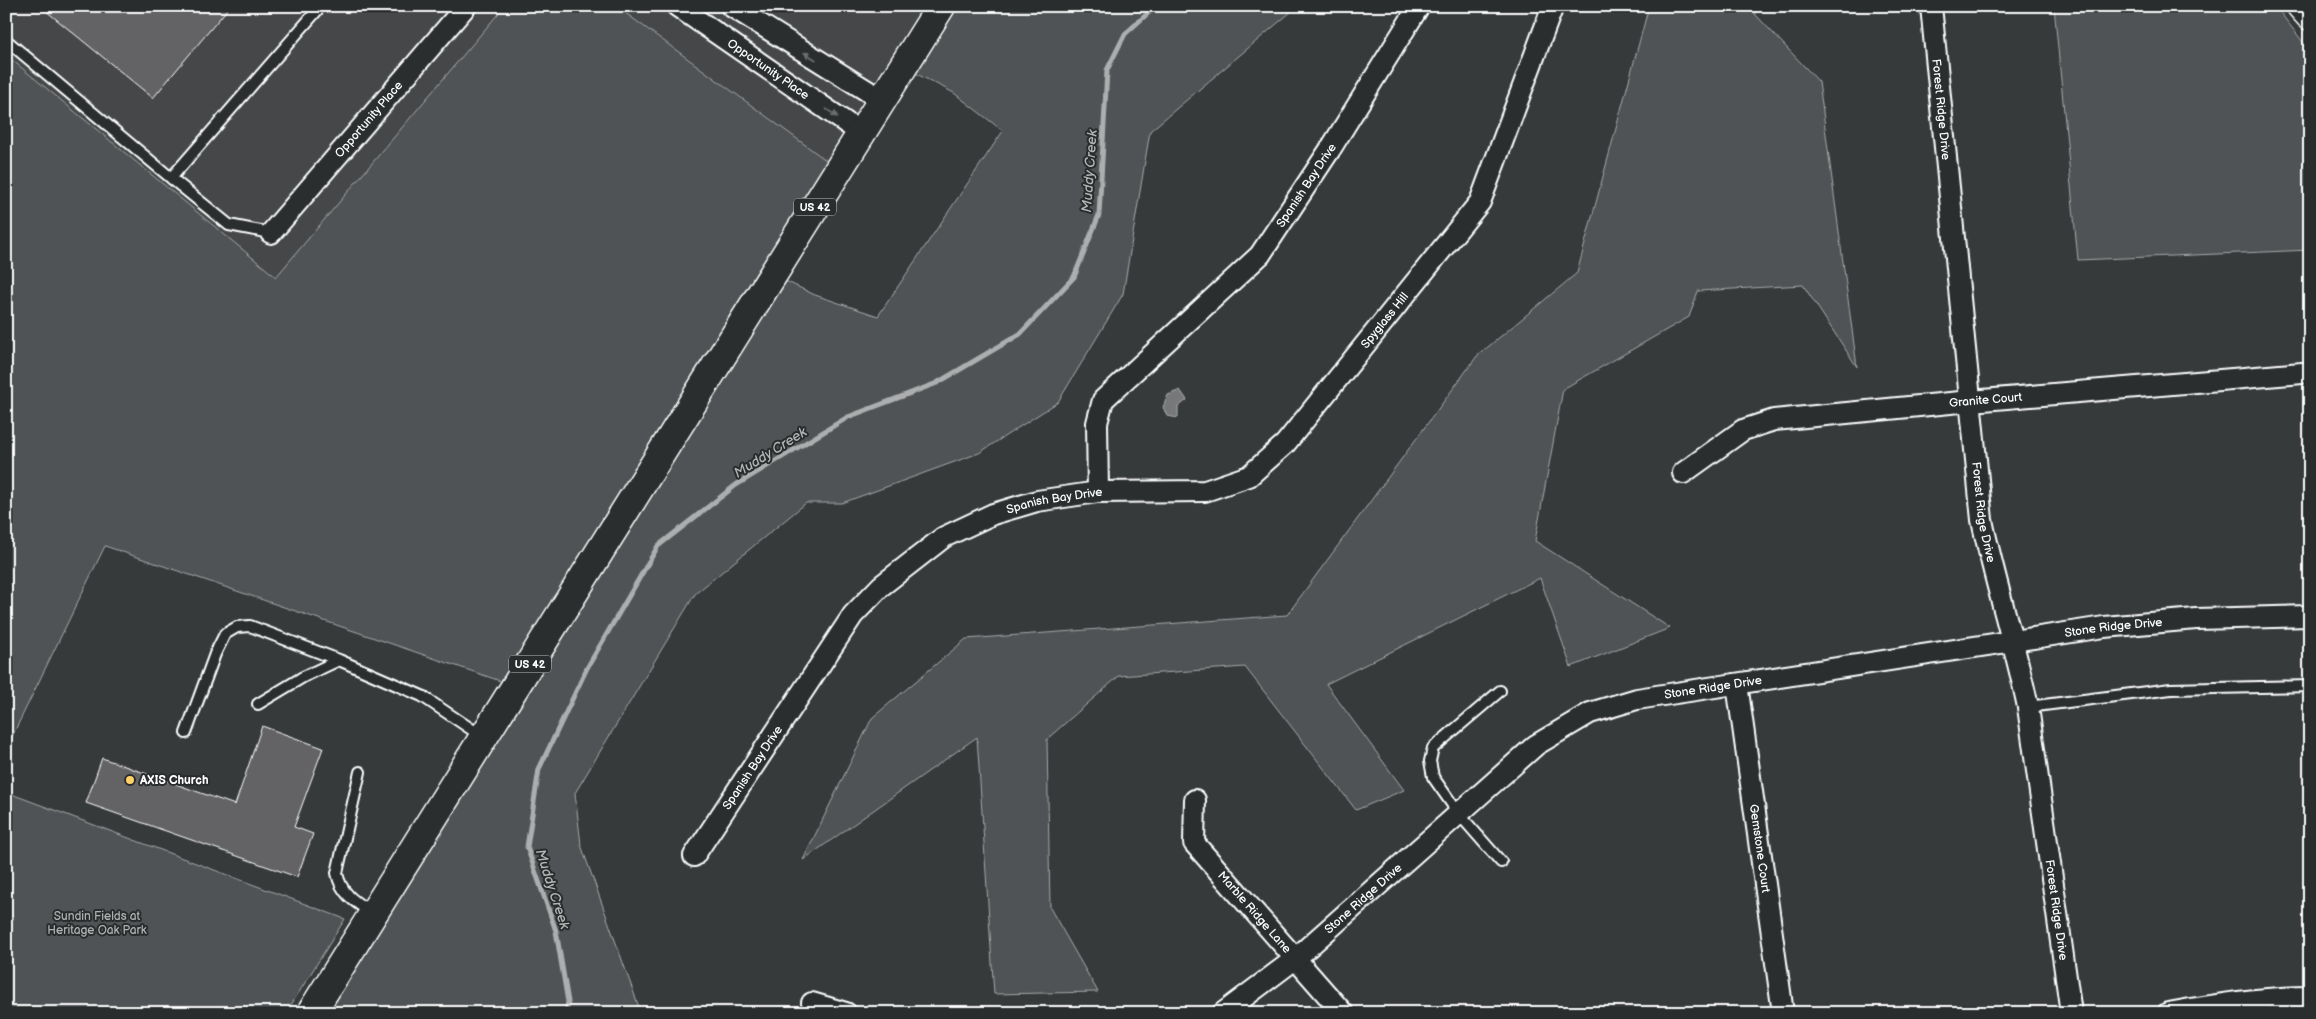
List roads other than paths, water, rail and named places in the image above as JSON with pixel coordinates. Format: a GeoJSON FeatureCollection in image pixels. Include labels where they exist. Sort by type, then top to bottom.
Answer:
{"type":"FeatureCollection","features":[{"type":"Feature","properties":{"kind":"main road","name":"US 42"},"geometry":{"type":"LineString","coordinates":[[312,1013],[942,6]]}},
{"type":"Feature","properties":{"kind":"main road"},"geometry":{"type":"LineString","coordinates":[[2300,6],[2310,16]]}},
{"type":"Feature","properties":{"kind":"street","name":"Opportunity Place"},"geometry":{"type":"LineString","coordinates":[[271,233],[466,6]]}},
{"type":"Feature","properties":{"kind":"street","name":"Opportunity Place"},"geometry":{"type":"LineString","coordinates":[[677,6],[861,133]]}},
{"type":"Feature","properties":{"kind":"street"},"geometry":{"type":"LineString","coordinates":[[731,6],[882,100]]}},
{"type":"Feature","properties":{"kind":"street","name":"Spanish Bay Drive"},"geometry":{"type":"LineString","coordinates":[[694,856],[853,615],[881,586],[944,537],[993,514],[1037,501],[1098,492],[1097,423],[1103,400],[1260,255],[1331,148],[1419,6]]}},
{"type":"Feature","properties":{"kind":"street","name":"Spyglass Hill"},"geometry":{"type":"LineString","coordinates":[[1098,492],[1205,491],[1249,476],[1285,444],[1480,202],[1553,6]]}},
{"type":"Feature","properties":{"kind":"street","name":"Forest Ridge Drive"},"geometry":{"type":"LineString","coordinates":[[1931,6],[1982,520],[1993,571],[2013,641],[2028,707],[2071,1013]]}},
{"type":"Feature","properties":{"kind":"street","name":"Granite Court"},"geometry":{"type":"LineString","coordinates":[[1683,473],[1742,430],[1774,420],[2302,373]]}},
{"type":"Feature","properties":{"kind":"street","name":"Stone Ridge Drive"},"geometry":{"type":"LineString","coordinates":[[1223,1013],[1295,960],[1536,745],[1590,713],[1637,699],[2104,627],[2196,619],[2310,616]]}},
{"type":"Feature","properties":{"kind":"street","name":"Gemstone Court"},"geometry":{"type":"LineString","coordinates":[[1737,684],[1784,1013]]}},
{"type":"Feature","properties":{"kind":"street","name":"Marble Ridge Lane"},"geometry":{"type":"LineString","coordinates":[[1195,800],[1194,843],[1343,1013]]}},
{"type":"Feature","properties":{"kind":"street"},"geometry":{"type":"LineString","coordinates":[[2168,1013],[2241,1002],[2286,997],[2310,997]]}},
{"type":"Feature","properties":{"kind":"street"},"geometry":{"type":"LineString","coordinates":[[812,1003],[846,1013]]}},
{"type":"Feature","properties":{"kind":"lane"},"geometry":{"type":"LineString","coordinates":[[171,178],[321,6]]}},
{"type":"Feature","properties":{"kind":"lane"},"geometry":{"type":"LineString","coordinates":[[6,40],[229,226],[271,233]]}},
{"type":"Feature","properties":{"kind":"lane"},"geometry":{"type":"LineString","coordinates":[[186,733],[215,654],[225,634],[237,627],[250,626],[305,645],[422,696],[484,738]]}},
{"type":"Feature","properties":{"kind":"lane"},"geometry":{"type":"LineString","coordinates":[[258,704],[303,677],[339,660]]}},
{"type":"Feature","properties":{"kind":"lane"},"geometry":{"type":"LineString","coordinates":[[2028,707],[2171,689],[2310,686]]}},
{"type":"Feature","properties":{"kind":"lane"},"geometry":{"type":"LineString","coordinates":[[1500,690],[1433,748],[1430,761],[1433,777],[1459,814],[1501,862]]}},
{"type":"Feature","properties":{"kind":"lane"},"geometry":{"type":"LineString","coordinates":[[360,772],[336,873],[346,894],[373,914]]}},
{"type":"Feature","properties":{"kind":"waterway","name":"Muddy Creek"},"geometry":{"type":"LineString","coordinates":[[566,1013],[568,1002],[556,931],[527,847],[539,769],[587,668],[658,546],[736,485],[848,417],[937,383],[1020,334],[1074,277],[1099,215],[1107,70],[1125,34],[1156,6]]}},
{"type":"Feature","properties":{"kind":"place","name":"AXIS Church"},"geometry":{"type":"Point","coordinates":[130,780]}},
{"type":"Feature","properties":{"kind":"park label","name":"Sundin Fields at Heritage Oak Park"},"geometry":{"type":"Point","coordinates":[97,923]}}]}
